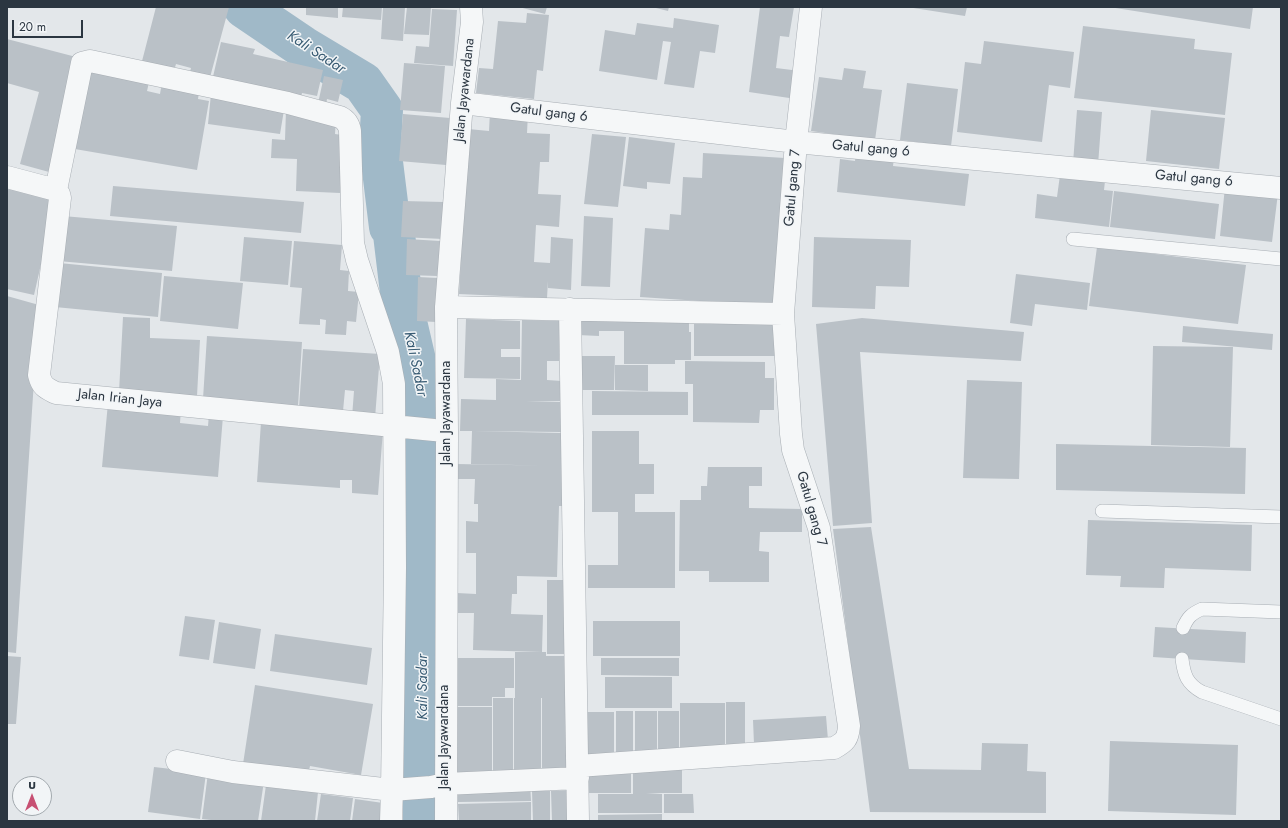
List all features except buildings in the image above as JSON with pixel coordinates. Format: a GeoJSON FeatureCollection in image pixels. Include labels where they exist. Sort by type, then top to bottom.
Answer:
{"type":"FeatureCollection","features":[{"type":"Feature","properties":{"kind":"street","name":"Jalan Jayawardana"},"geometry":{"type":"LineString","coordinates":[[446,821],[438,786],[440,431],[446,306],[462,103],[472,22],[471,7]]}},
{"type":"Feature","properties":{"kind":"street","name":"Gatul gang 7"},"geometry":{"type":"LineString","coordinates":[[578,772],[834,748],[843,743],[848,735],[849,726],[820,533],[793,450],[783,314],[796,142],[811,7]]}},
{"type":"Feature","properties":{"kind":"street"},"geometry":{"type":"LineString","coordinates":[[7,177],[56,190],[82,63],[90,61],[288,102],[340,117],[345,119],[349,125],[353,243],[357,260],[390,359],[401,427],[395,568],[399,790],[391,821]]}},
{"type":"Feature","properties":{"kind":"street","name":"Gatul gang 6"},"geometry":{"type":"LineString","coordinates":[[462,103],[796,142],[1281,188]]}},
{"type":"Feature","properties":{"kind":"street","name":"Jalan Irian Jaya"},"geometry":{"type":"LineString","coordinates":[[56,190],[60,198],[39,375],[41,383],[47,389],[56,393],[440,431]]}},
{"type":"Feature","properties":{"kind":"street"},"geometry":{"type":"LineString","coordinates":[[446,306],[783,314]]}},
{"type":"Feature","properties":{"kind":"street"},"geometry":{"type":"LineString","coordinates":[[570,309],[578,821]]}},
{"type":"Feature","properties":{"kind":"street"},"geometry":{"type":"LineString","coordinates":[[177,761],[233,772],[399,790],[578,772]]}},
{"type":"Feature","properties":{"kind":"lane"},"geometry":{"type":"LineString","coordinates":[[1073,239],[1281,259]]}},
{"type":"Feature","properties":{"kind":"lane"},"geometry":{"type":"LineString","coordinates":[[1102,511],[1281,517]]}},
{"type":"Feature","properties":{"kind":"lane"},"geometry":{"type":"LineString","coordinates":[[1183,628],[1187,619],[1193,613],[1202,609],[1281,612]]}},
{"type":"Feature","properties":{"kind":"lane"},"geometry":{"type":"LineString","coordinates":[[1182,659],[1184,671],[1194,688],[1281,719]]}},
{"type":"Feature","properties":{"kind":"waterway","name":"Kali Sadar"},"geometry":{"type":"LineString","coordinates":[[244,7],[303,47],[363,83],[382,110],[380,146],[390,227],[393,226],[403,309],[423,395],[424,821]]}}]}
